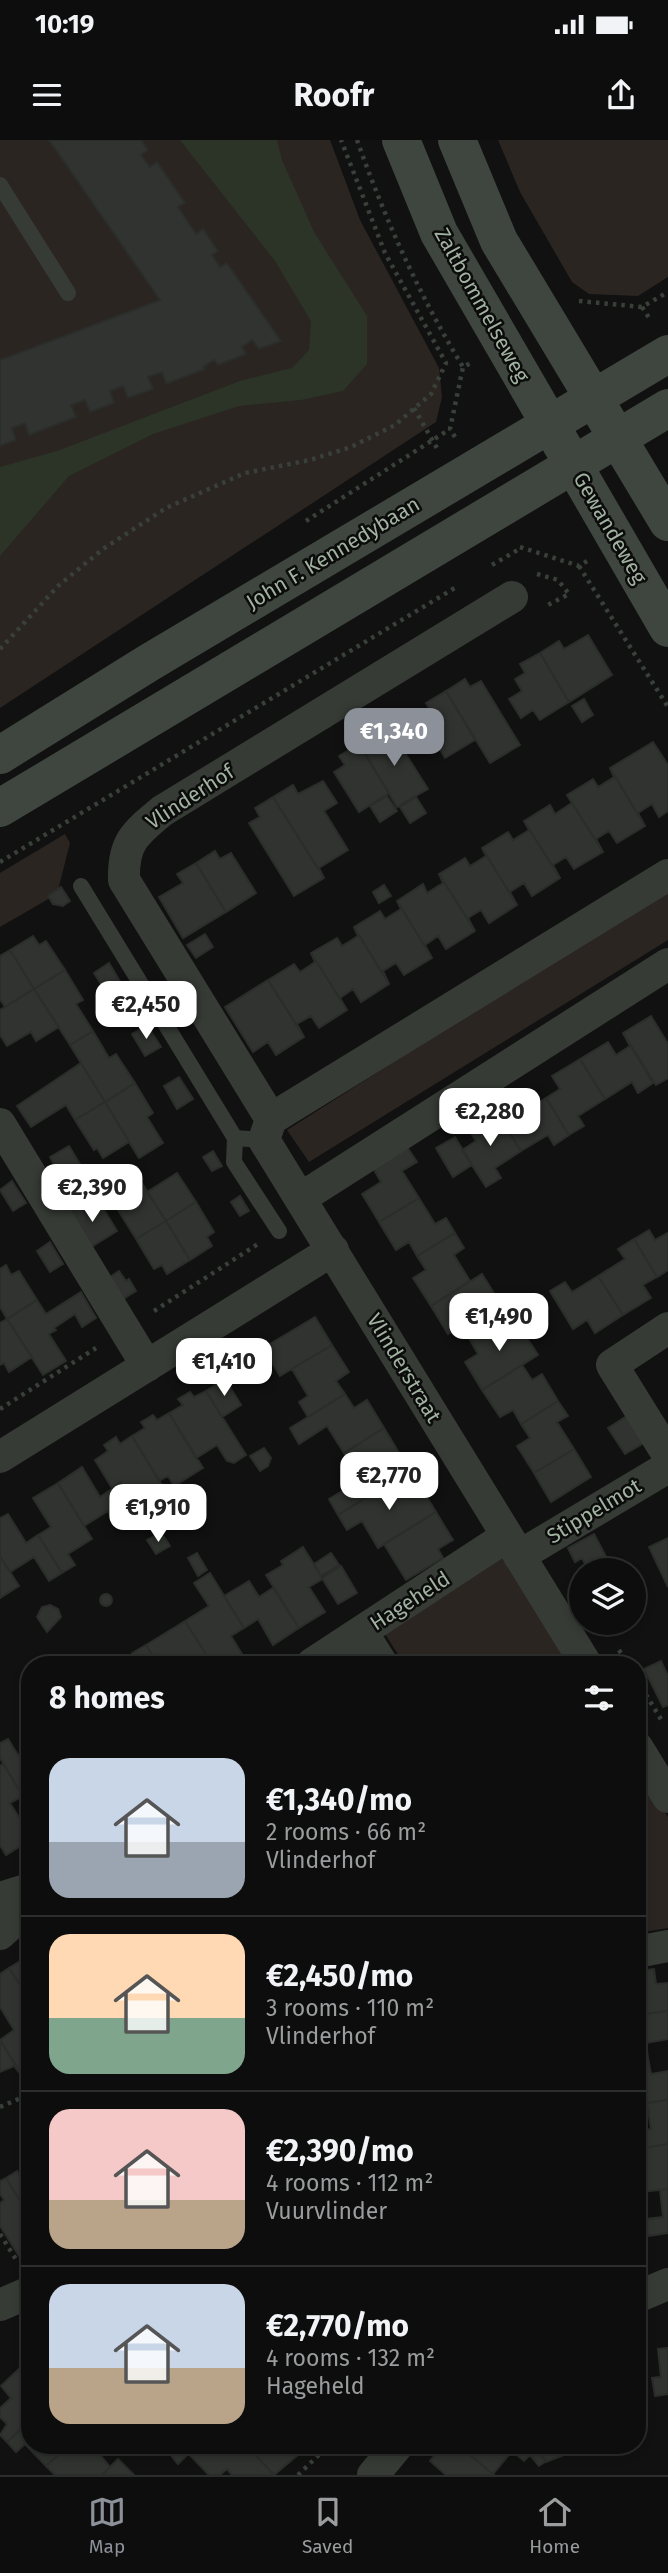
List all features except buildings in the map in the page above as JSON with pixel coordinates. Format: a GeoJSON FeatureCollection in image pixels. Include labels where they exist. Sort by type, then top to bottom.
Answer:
{"type":"FeatureCollection","features":[{"type":"Feature","properties":{"kind":"main road","name":"Zaltbommelseweg"},"geometry":{"type":"LineString","coordinates":[[401,140],[439,233],[573,465]]}},
{"type":"Feature","properties":{"kind":"main road"},"geometry":{"type":"LineString","coordinates":[[457,140],[499,241],[668,522]]}},
{"type":"Feature","properties":{"kind":"main road","name":"John F. Kennedybaan"},"geometry":{"type":"LineString","coordinates":[[0,755],[150,662],[668,354]]}},
{"type":"Feature","properties":{"kind":"main road"},"geometry":{"type":"LineString","coordinates":[[0,808],[668,408]]}},
{"type":"Feature","properties":{"kind":"main road","name":"Gewandeweg"},"geometry":{"type":"LineString","coordinates":[[573,465],[668,628]]}},
{"type":"Feature","properties":{"kind":"street","name":"Vlinderhof"},"geometry":{"type":"LineString","coordinates":[[333,1250],[257,1132],[124,880],[123,855],[136,833],[162,811],[512,597]]}},
{"type":"Feature","properties":{"kind":"street"},"geometry":{"type":"LineString","coordinates":[[257,1132],[668,875]]}},
{"type":"Feature","properties":{"kind":"street"},"geometry":{"type":"LineString","coordinates":[[300,1198],[668,964]]}},
{"type":"Feature","properties":{"kind":"street"},"geometry":{"type":"LineString","coordinates":[[0,1124],[147,1366]]}},
{"type":"Feature","properties":{"kind":"street"},"geometry":{"type":"LineString","coordinates":[[0,1457],[333,1250]]}},
{"type":"Feature","properties":{"kind":"street","name":"Vlinderstraat"},"geometry":{"type":"LineString","coordinates":[[333,1250],[581,1656]]}},
{"type":"Feature","properties":{"kind":"street"},"geometry":{"type":"LineString","coordinates":[[666,1335],[612,1364],[668,1455]]}},
{"type":"Feature","properties":{"kind":"street","name":"Stippelmot"},"geometry":{"type":"LineString","coordinates":[[513,1546],[668,1467]]}},
{"type":"Feature","properties":{"kind":"street","name":"Hageheld"},"geometry":{"type":"LineString","coordinates":[[324,1656],[513,1546]]}},
{"type":"Feature","properties":{"kind":"street"},"geometry":{"type":"LineString","coordinates":[[362,1632],[377,1656]]}},
{"type":"Feature","properties":{"kind":"street"},"geometry":{"type":"LineString","coordinates":[[646,1762],[668,1797]]}},
{"type":"Feature","properties":{"kind":"street"},"geometry":{"type":"LineString","coordinates":[[0,1898],[21,1892]]}},
{"type":"Feature","properties":{"kind":"street"},"geometry":{"type":"LineString","coordinates":[[0,1934],[21,1915]]}},
{"type":"Feature","properties":{"kind":"street"},"geometry":{"type":"LineString","coordinates":[[646,1950],[668,1946]]}},
{"type":"Feature","properties":{"kind":"street"},"geometry":{"type":"LineString","coordinates":[[646,2293],[668,2284]]}},
{"type":"Feature","properties":{"kind":"street"},"geometry":{"type":"LineString","coordinates":[[0,2305],[21,2296]]}},
{"type":"Feature","properties":{"kind":"street"},"geometry":{"type":"LineString","coordinates":[[373,2475],[390,2454]]}},
{"type":"Feature","properties":{"kind":"lane"},"geometry":{"type":"LineString","coordinates":[[0,185],[68,293]]}},
{"type":"Feature","properties":{"kind":"lane"},"geometry":{"type":"LineString","coordinates":[[80,886],[257,1132],[234,1162],[279,1231]]}},
{"type":"Feature","properties":{"kind":"path"},"geometry":{"type":"LineString","coordinates":[[0,649],[58,586],[103,549],[166,508],[245,473],[310,460],[351,447],[394,425],[431,394],[446,363],[385,253],[341,140]]}},
{"type":"Feature","properties":{"kind":"path"},"geometry":{"type":"LineString","coordinates":[[642,307],[668,292]]}},
{"type":"Feature","properties":{"kind":"path"},"geometry":{"type":"LineString","coordinates":[[450,429],[463,367]]}},
{"type":"Feature","properties":{"kind":"path"},"geometry":{"type":"LineString","coordinates":[[491,566],[521,548],[579,566],[668,708]]}},
{"type":"Feature","properties":{"kind":"path"},"geometry":{"type":"LineString","coordinates":[[0,862],[467,580]]}},
{"type":"Feature","properties":{"kind":"path"},"geometry":{"type":"LineString","coordinates":[[646,1695],[668,1731]]}},
{"type":"Feature","properties":{"kind":"path"},"geometry":{"type":"LineString","coordinates":[[0,2107],[21,2098]]}},
{"type":"Feature","properties":{"kind":"path"},"geometry":{"type":"LineString","coordinates":[[298,2475],[320,2454]]}},
{"type":"Feature","properties":{"kind":"shaded area"},"geometry":{"type":"Polygon","coordinates":[[[0,140],[330,140],[360,220],[439,368],[442,397],[436,422],[0,708],[0,140]]]}},
{"type":"Feature","properties":{"kind":"shaded area"},"geometry":{"type":"Polygon","coordinates":[[[180,140],[277,140],[282,160],[314,232],[367,316],[367,364],[343,391],[301,400],[239,406],[153,434],[69,476],[0,556],[0,467],[57,451],[240,381],[292,368],[309,350],[311,321],[275,261],[180,140]]]}},
{"type":"Feature","properties":{"kind":"shaded area"},"geometry":{"type":"Polygon","coordinates":[[[498,140],[668,140],[668,277],[638,296],[589,294],[572,282],[520,192],[498,140]]]}},
{"type":"Feature","properties":{"kind":"shaded area"},"geometry":{"type":"Polygon","coordinates":[[[65,834],[70,843],[57,894],[0,927],[0,873],[65,834]]]}},
{"type":"Feature","properties":{"kind":"shaded area"},"geometry":{"type":"Polygon","coordinates":[[[668,888],[668,940],[309,1162],[287,1130],[668,888]]]}},
{"type":"Feature","properties":{"kind":"shaded area"},"geometry":{"type":"Polygon","coordinates":[[[500,1551],[566,1656],[399,1656],[385,1634],[500,1551]]]}},
{"type":"Feature","properties":{"kind":"shaded area"},"geometry":{"type":"Polygon","coordinates":[[[646,1782],[668,1817],[668,1928],[646,1932],[646,1782]]]}}]}
